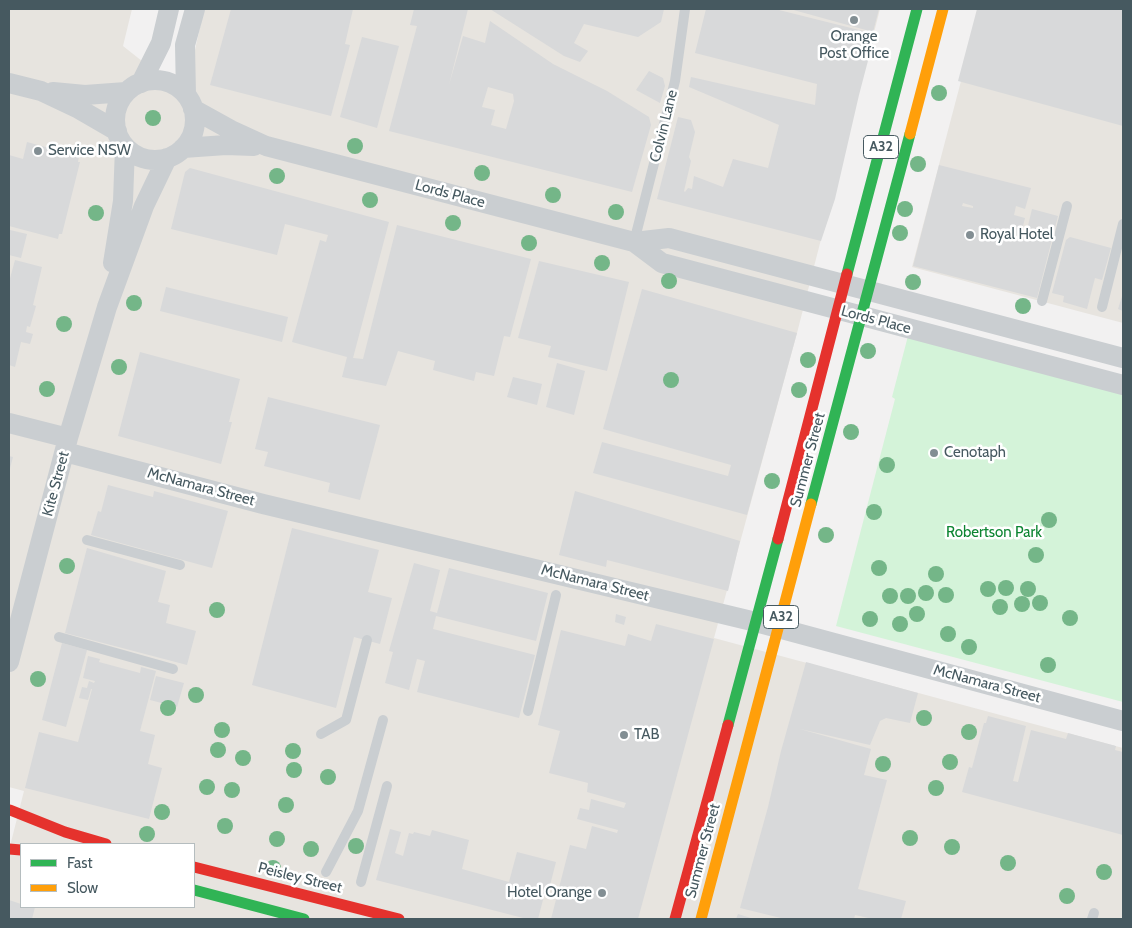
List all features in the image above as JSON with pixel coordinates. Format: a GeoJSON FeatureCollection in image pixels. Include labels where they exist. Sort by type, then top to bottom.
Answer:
{"type":"FeatureCollection","features":[{"type":"Feature","properties":{"kind":"main road","name":"Summer Street"},"geometry":{"type":"LineString","coordinates":[[675,919],[756,622],[917,9]]}},
{"type":"Feature","properties":{"kind":"main road","name":"Summer Street"},"geometry":{"type":"LineString","coordinates":[[701,919],[943,9]]}},
{"type":"Feature","properties":{"kind":"main road"},"geometry":{"type":"LineString","coordinates":[[10,812],[65,832],[103,843]]}},
{"type":"Feature","properties":{"kind":"main road","name":"Peisley Street"},"geometry":{"type":"LineString","coordinates":[[195,867],[399,919]]}},
{"type":"Feature","properties":{"kind":"main road"},"geometry":{"type":"LineString","coordinates":[[195,890],[304,919]]}},
{"type":"Feature","properties":{"kind":"street"},"geometry":{"type":"LineString","coordinates":[[121,139],[115,117],[118,104],[134,88],[161,43],[169,9]]}},
{"type":"Feature","properties":{"kind":"street"},"geometry":{"type":"LineString","coordinates":[[41,91],[79,109],[121,139],[133,154],[144,159],[156,160],[175,153],[190,139],[194,130],[189,102],[185,45],[195,9]]}},
{"type":"Feature","properties":{"kind":"street"},"geometry":{"type":"LineString","coordinates":[[9,83],[41,91],[86,95],[134,88],[153,80],[166,82],[177,87],[189,102]]}},
{"type":"Feature","properties":{"kind":"street","name":"Lords Place"},"geometry":{"type":"LineString","coordinates":[[189,102],[231,130],[266,146],[634,242],[669,238],[1123,358]]}},
{"type":"Feature","properties":{"kind":"street","name":"Kite Street"},"geometry":{"type":"LineString","coordinates":[[107,307],[123,201],[121,139]]}},
{"type":"Feature","properties":{"kind":"street","name":"Lords Place"},"geometry":{"type":"LineString","coordinates":[[175,153],[226,144],[266,146]]}},
{"type":"Feature","properties":{"kind":"street","name":"Kite Street"},"geometry":{"type":"LineString","coordinates":[[9,662],[66,445],[107,307],[144,206],[175,153]]}},
{"type":"Feature","properties":{"kind":"street","name":"Lords Place"},"geometry":{"type":"LineString","coordinates":[[634,242],[662,263],[1123,385]]}},
{"type":"Feature","properties":{"kind":"street","name":"McNamara Street"},"geometry":{"type":"LineString","coordinates":[[9,423],[66,445],[263,504],[756,622],[1123,721]]}},
{"type":"Feature","properties":{"kind":"lane","name":"Colvin Lane"},"geometry":{"type":"LineString","coordinates":[[634,242],[675,81],[685,9]]}},
{"type":"Feature","properties":{"kind":"lane"},"geometry":{"type":"LineString","coordinates":[[1042,301],[1067,206]]}},
{"type":"Feature","properties":{"kind":"lane"},"geometry":{"type":"LineString","coordinates":[[1102,307],[1123,224]]}},
{"type":"Feature","properties":{"kind":"lane"},"geometry":{"type":"LineString","coordinates":[[87,540],[180,565]]}},
{"type":"Feature","properties":{"kind":"lane"},"geometry":{"type":"LineString","coordinates":[[528,711],[556,594]]}},
{"type":"Feature","properties":{"kind":"lane"},"geometry":{"type":"LineString","coordinates":[[59,637],[173,669]]}},
{"type":"Feature","properties":{"kind":"lane"},"geometry":{"type":"LineString","coordinates":[[321,734],[346,720],[367,640]]}},
{"type":"Feature","properties":{"kind":"lane"},"geometry":{"type":"LineString","coordinates":[[326,872],[358,811],[383,720]]}},
{"type":"Feature","properties":{"kind":"lane"},"geometry":{"type":"LineString","coordinates":[[361,882],[387,786]]}},
{"type":"Feature","properties":{"kind":"shaded area"},"geometry":{"type":"Polygon","coordinates":[[[9,9],[132,9],[123,46],[185,95],[204,9],[880,9],[797,333],[714,638],[1123,748],[1123,919],[9,919],[9,850],[24,791],[9,787],[9,9]]]}},
{"type":"Feature","properties":{"kind":"shaded area"},"geometry":{"type":"Polygon","coordinates":[[[980,9],[1123,9],[1123,323],[912,267],[980,9]]]}},
{"type":"Feature","properties":{"kind":"green space","name":"Robertson Park"},"geometry":{"type":"Polygon","coordinates":[[[908,336],[1123,393],[1123,702],[836,626],[895,399],[892,397],[908,336]]]}},
{"type":"Feature","properties":{"kind":"building"},"geometry":{"type":"Polygon","coordinates":[[[231,9],[353,9],[345,44],[350,45],[331,116],[210,85],[231,9]]]}},
{"type":"Feature","properties":{"kind":"building"},"geometry":{"type":"Polygon","coordinates":[[[414,9],[468,9],[449,85],[463,36],[485,43],[490,21],[553,64],[607,91],[649,117],[651,125],[632,192],[389,131],[417,26],[410,25],[414,9]],[[488,87],[482,107],[495,110],[491,125],[506,129],[514,101],[513,94],[488,87]]]}},
{"type":"Feature","properties":{"kind":"building"},"geometry":{"type":"Polygon","coordinates":[[[490,9],[664,9],[661,22],[638,37],[584,24],[574,43],[588,51],[580,62],[564,56],[490,9]]]}},
{"type":"Feature","properties":{"kind":"building"},"geometry":{"type":"Polygon","coordinates":[[[706,9],[775,9],[875,34],[835,199],[821,241],[657,199],[678,117],[691,120],[695,132],[689,157],[691,161],[685,192],[688,188],[692,189],[694,176],[723,187],[733,159],[768,168],[779,125],[689,87],[691,77],[815,105],[817,84],[695,53],[706,9]]]}},
{"type":"Feature","properties":{"kind":"building","name":"Orange Post Office"},"geometry":{"type":"Polygon","coordinates":[[[790,9],[879,9],[873,32],[790,9]]]}},
{"type":"Feature","properties":{"kind":"building"},"geometry":{"type":"Polygon","coordinates":[[[977,9],[1123,9],[1123,126],[958,81],[977,9]]]}},
{"type":"Feature","properties":{"kind":"building"},"geometry":{"type":"Polygon","coordinates":[[[362,37],[399,46],[377,128],[340,117],[362,37]]]}},
{"type":"Feature","properties":{"kind":"building"},"geometry":{"type":"Polygon","coordinates":[[[649,71],[663,78],[665,86],[660,103],[636,90],[649,71]]]}},
{"type":"Feature","properties":{"kind":"building"},"geometry":{"type":"Polygon","coordinates":[[[27,142],[79,156],[78,162],[80,162],[62,234],[59,234],[58,239],[9,226],[9,155],[23,159],[27,142]]]}},
{"type":"Feature","properties":{"kind":"building","name":"Royal Hotel"},"geometry":{"type":"Polygon","coordinates":[[[939,165],[1031,188],[1025,209],[1016,206],[1014,215],[1025,218],[1021,234],[1016,236],[1025,238],[1032,209],[1058,216],[1037,298],[913,266],[939,165]],[[963,203],[962,206],[973,208],[973,206],[963,203]]]}},
{"type":"Feature","properties":{"kind":"building"},"geometry":{"type":"Polygon","coordinates":[[[190,168],[389,222],[353,358],[363,359],[397,225],[531,259],[510,337],[504,336],[494,376],[476,372],[474,381],[433,370],[435,361],[398,351],[386,386],[342,377],[347,357],[292,342],[320,240],[326,242],[328,235],[285,224],[277,255],[171,229],[185,172],[190,168]]]}},
{"type":"Feature","properties":{"kind":"building"},"geometry":{"type":"Polygon","coordinates":[[[10,230],[27,234],[21,258],[9,255],[10,230]]]}},
{"type":"Feature","properties":{"kind":"building"},"geometry":{"type":"Polygon","coordinates":[[[1070,237],[1111,248],[1102,280],[1095,278],[1087,309],[1063,302],[1064,296],[1052,293],[1066,240],[1070,237]]]}},
{"type":"Feature","properties":{"kind":"building"},"geometry":{"type":"Polygon","coordinates":[[[15,260],[42,267],[33,305],[36,306],[30,327],[27,326],[26,332],[33,334],[30,344],[21,342],[15,367],[9,365],[9,282],[15,260]]]}},
{"type":"Feature","properties":{"kind":"building"},"geometry":{"type":"Polygon","coordinates":[[[539,261],[629,282],[607,371],[548,357],[551,346],[518,338],[539,261]]]}},
{"type":"Feature","properties":{"kind":"building"},"geometry":{"type":"Polygon","coordinates":[[[166,287],[288,317],[282,342],[160,311],[166,287]]]}},
{"type":"Feature","properties":{"kind":"building"},"geometry":{"type":"Polygon","coordinates":[[[642,289],[797,333],[747,515],[593,473],[602,442],[728,476],[731,465],[603,429],[642,289]]]}},
{"type":"Feature","properties":{"kind":"building"},"geometry":{"type":"Polygon","coordinates":[[[1123,293],[1123,311],[1118,309],[1123,293]]]}},
{"type":"Feature","properties":{"kind":"building"},"geometry":{"type":"Polygon","coordinates":[[[140,352],[240,379],[229,422],[232,422],[221,464],[118,436],[140,352]]]}},
{"type":"Feature","properties":{"kind":"building"},"geometry":{"type":"Polygon","coordinates":[[[557,363],[585,371],[574,415],[546,407],[557,363]]]}},
{"type":"Feature","properties":{"kind":"building"},"geometry":{"type":"Polygon","coordinates":[[[513,377],[542,384],[537,405],[507,397],[513,377]]]}},
{"type":"Feature","properties":{"kind":"building"},"geometry":{"type":"Polygon","coordinates":[[[268,397],[380,425],[360,500],[328,492],[330,483],[264,466],[268,452],[255,449],[268,397]]]}},
{"type":"Feature","properties":{"kind":"building"},"geometry":{"type":"Polygon","coordinates":[[[9,456],[13,457],[9,472],[9,456]]]}},
{"type":"Feature","properties":{"kind":"building"},"geometry":{"type":"Polygon","coordinates":[[[108,485],[153,497],[154,491],[228,511],[212,568],[91,535],[98,511],[101,512],[108,485]]]}},
{"type":"Feature","properties":{"kind":"building"},"geometry":{"type":"Polygon","coordinates":[[[575,491],[740,541],[728,591],[607,560],[606,567],[559,555],[575,491]]]}},
{"type":"Feature","properties":{"kind":"building"},"geometry":{"type":"Polygon","coordinates":[[[292,528],[379,550],[368,592],[392,598],[380,644],[354,637],[336,708],[252,685],[292,528]]]}},
{"type":"Feature","properties":{"kind":"building"},"geometry":{"type":"Polygon","coordinates":[[[87,548],[166,571],[158,602],[170,605],[166,623],[196,631],[187,665],[65,633],[87,548]]]}},
{"type":"Feature","properties":{"kind":"building"},"geometry":{"type":"Polygon","coordinates":[[[414,563],[440,570],[430,611],[437,613],[449,568],[548,593],[536,641],[436,616],[433,629],[535,655],[519,718],[417,692],[425,661],[417,659],[409,690],[385,683],[393,652],[389,651],[414,563]]]}},
{"type":"Feature","properties":{"kind":"building"},"geometry":{"type":"Polygon","coordinates":[[[616,614],[626,617],[624,625],[615,622],[616,614]]]}},
{"type":"Feature","properties":{"kind":"building"},"geometry":{"type":"Polygon","coordinates":[[[656,624],[714,639],[638,919],[551,919],[570,845],[586,849],[592,826],[617,833],[618,830],[577,819],[580,808],[589,810],[591,799],[624,808],[626,803],[587,792],[588,783],[549,773],[560,731],[538,725],[561,630],[625,646],[628,634],[651,641],[656,624]]]}},
{"type":"Feature","properties":{"kind":"building"},"geometry":{"type":"Polygon","coordinates":[[[62,643],[87,650],[66,727],[42,720],[62,643]]]}},
{"type":"Feature","properties":{"kind":"building"},"geometry":{"type":"Polygon","coordinates":[[[88,656],[100,659],[99,662],[140,673],[141,667],[156,671],[140,731],[155,735],[148,764],[162,768],[149,819],[25,788],[39,732],[78,742],[92,689],[88,700],[79,698],[82,687],[87,688],[89,681],[94,683],[95,681],[83,678],[88,656]]]}},
{"type":"Feature","properties":{"kind":"building"},"geometry":{"type":"Polygon","coordinates":[[[806,662],[918,693],[910,723],[886,718],[880,721],[870,745],[800,729],[871,749],[864,775],[887,780],[858,889],[906,901],[901,919],[873,919],[855,915],[854,919],[785,919],[740,908],[806,662]]]}},
{"type":"Feature","properties":{"kind":"building"},"geometry":{"type":"Polygon","coordinates":[[[156,676],[184,683],[177,707],[150,700],[156,676]]]}},
{"type":"Feature","properties":{"kind":"building"},"geometry":{"type":"Polygon","coordinates":[[[988,716],[1026,726],[1013,781],[1018,782],[1031,730],[1066,739],[1068,733],[1116,746],[1115,750],[1123,752],[1123,835],[962,792],[969,767],[972,768],[984,723],[986,723],[988,716]]]}},
{"type":"Feature","properties":{"kind":"building"},"geometry":{"type":"Polygon","coordinates":[[[390,829],[401,832],[395,853],[403,856],[409,833],[413,834],[414,832],[430,836],[432,830],[469,840],[462,869],[509,882],[517,852],[556,862],[547,897],[544,896],[538,919],[527,919],[376,880],[390,829]]]}},
{"type":"Feature","properties":{"kind":"building"},"geometry":{"type":"Polygon","coordinates":[[[9,900],[20,904],[20,908],[35,908],[32,919],[9,919],[9,900]]]}},
{"type":"Feature","properties":{"kind":"building"},"geometry":{"type":"Polygon","coordinates":[[[738,914],[754,919],[736,919],[738,914]]]}},
{"type":"Feature","properties":{"kind":"traffic: fast"},"geometry":{"type":"LineString","coordinates":[[847,274],[917,9]]}},
{"type":"Feature","properties":{"kind":"traffic: fast"},"geometry":{"type":"LineString","coordinates":[[811,504],[910,134]]}},
{"type":"Feature","properties":{"kind":"traffic: fast"},"geometry":{"type":"LineString","coordinates":[[728,725],[778,539]]}},
{"type":"Feature","properties":{"kind":"traffic: fast"},"geometry":{"type":"LineString","coordinates":[[195,890],[304,919]]}},
{"type":"Feature","properties":{"kind":"traffic: slow"},"geometry":{"type":"LineString","coordinates":[[910,134],[943,9]]}},
{"type":"Feature","properties":{"kind":"traffic: slow"},"geometry":{"type":"LineString","coordinates":[[701,919],[811,504]]}},
{"type":"Feature","properties":{"kind":"traffic: jam"},"geometry":{"type":"LineString","coordinates":[[778,539],[847,274]]}},
{"type":"Feature","properties":{"kind":"traffic: jam"},"geometry":{"type":"LineString","coordinates":[[675,919],[728,725]]}},
{"type":"Feature","properties":{"kind":"traffic: jam"},"geometry":{"type":"LineString","coordinates":[[10,810],[65,832],[103,843]]}},
{"type":"Feature","properties":{"kind":"traffic: jam"},"geometry":{"type":"LineString","coordinates":[[9,849],[20,850]]}},
{"type":"Feature","properties":{"kind":"traffic: jam"},"geometry":{"type":"LineString","coordinates":[[195,867],[399,919]]}},
{"type":"Feature","properties":{"kind":"place","name":"Orange Post Office"},"geometry":{"type":"Point","coordinates":[854,20]}},
{"type":"Feature","properties":{"kind":"place","name":"Service NSW"},"geometry":{"type":"Point","coordinates":[38,151]}},
{"type":"Feature","properties":{"kind":"place","name":"Royal Hotel"},"geometry":{"type":"Point","coordinates":[970,235]}},
{"type":"Feature","properties":{"kind":"place","name":"Cenotaph"},"geometry":{"type":"Point","coordinates":[934,453]}},
{"type":"Feature","properties":{"kind":"place","name":"TAB"},"geometry":{"type":"Point","coordinates":[624,735]}},
{"type":"Feature","properties":{"kind":"place","name":"Hotel Orange"},"geometry":{"type":"Point","coordinates":[602,893]}}]}
